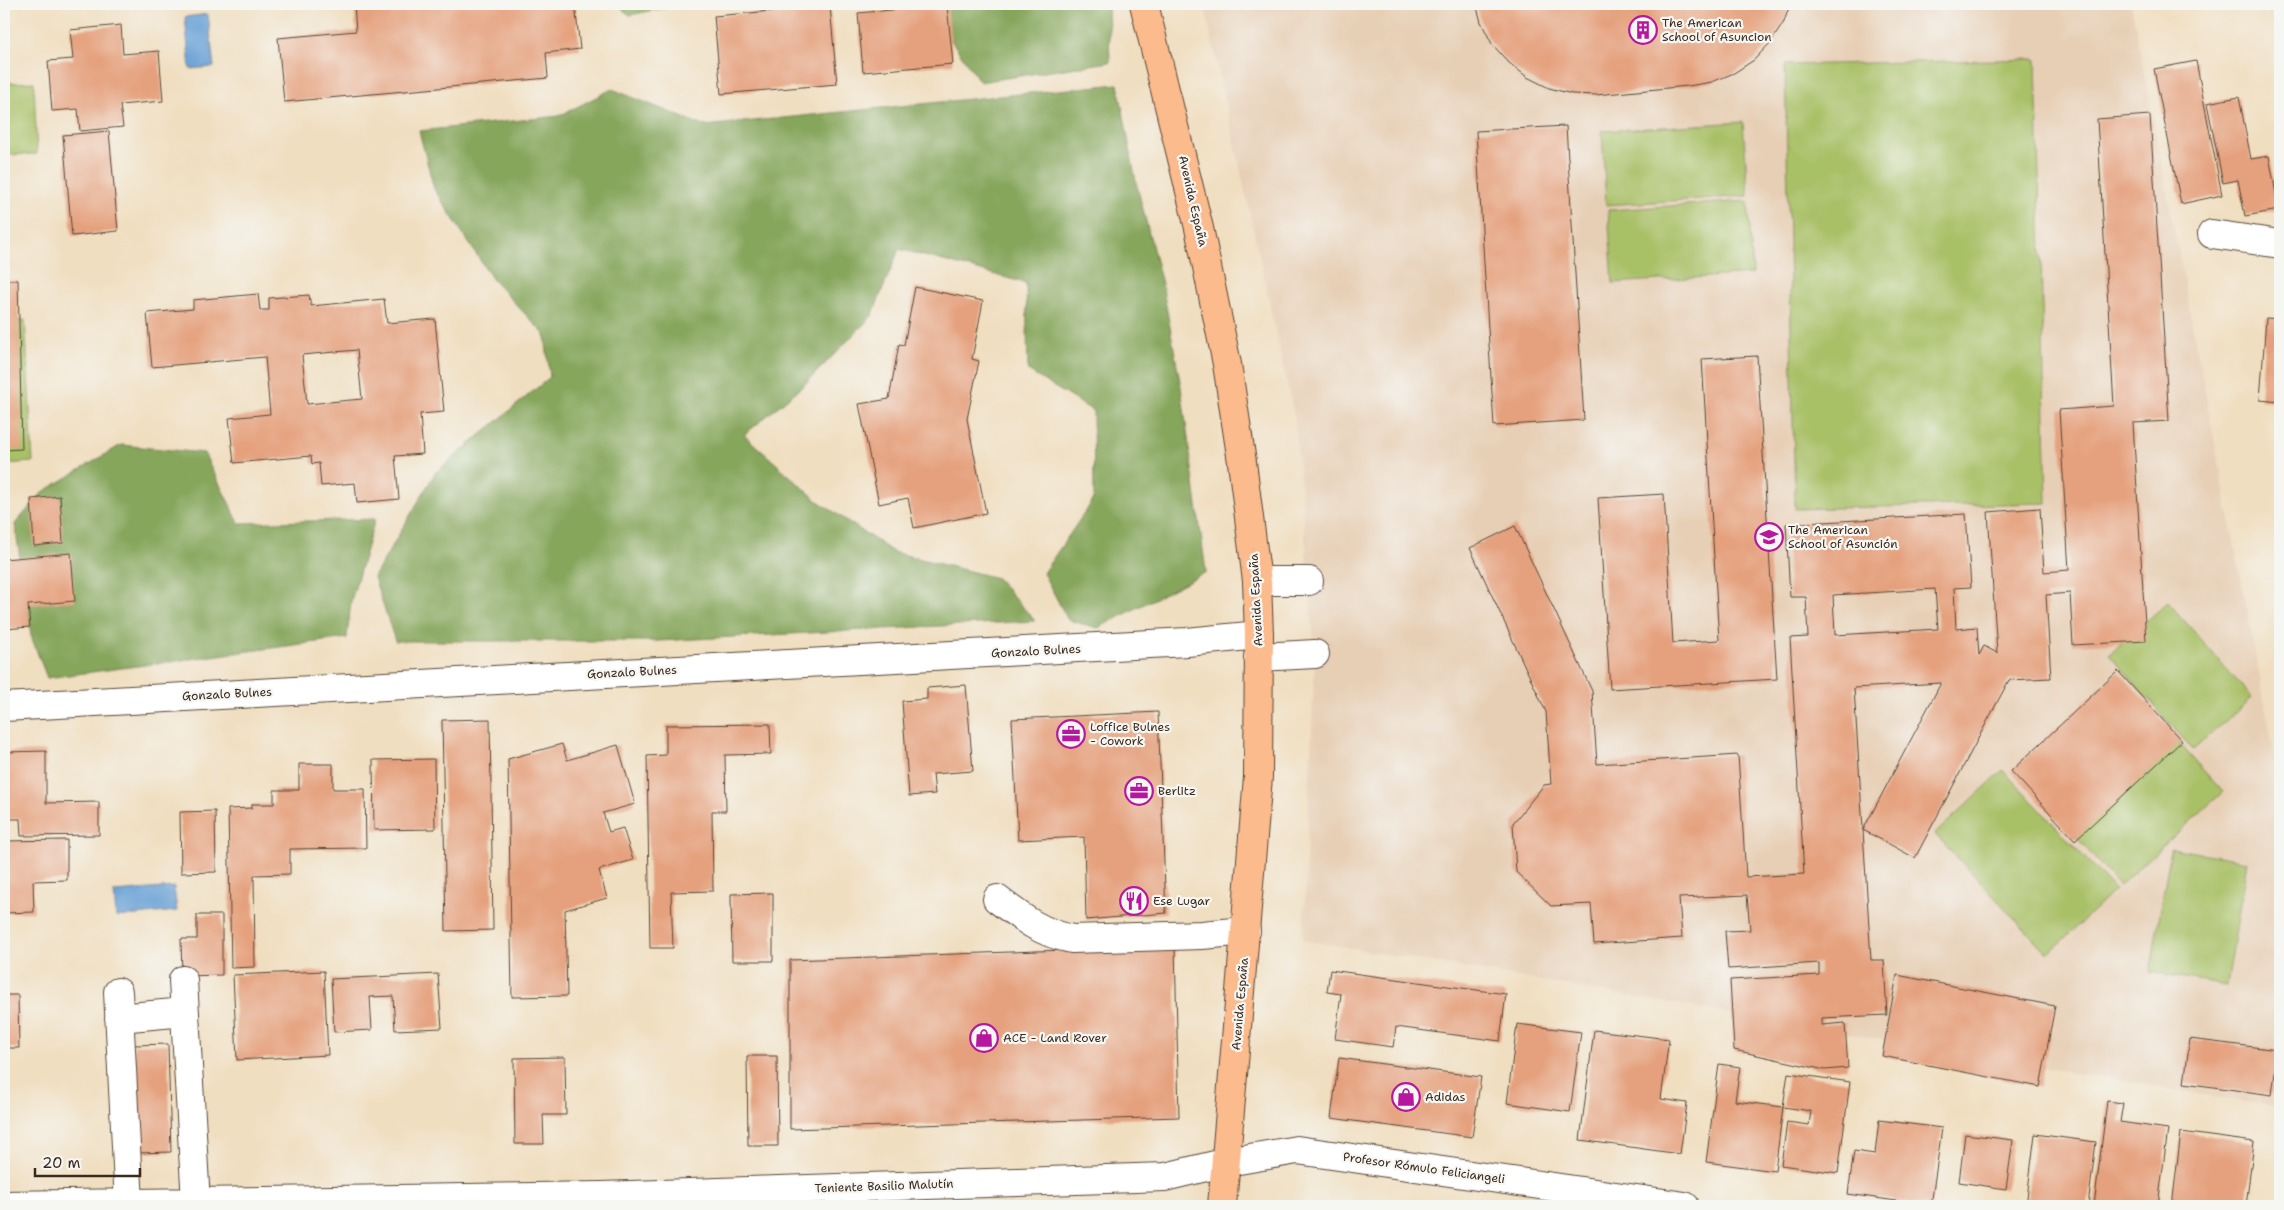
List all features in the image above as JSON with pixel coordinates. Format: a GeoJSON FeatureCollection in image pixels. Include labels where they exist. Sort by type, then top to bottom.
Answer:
{"type":"FeatureCollection","features":[{"type":"Feature","properties":{"kind":"main road","name":"Avenida España"},"geometry":{"type":"LineString","coordinates":[[1144,4],[1199,228],[1227,364],[1257,581],[1259,646],[1258,778],[1222,1206]]}},
{"type":"Feature","properties":{"kind":"street"},"geometry":{"type":"LineString","coordinates":[[2212,234],[2280,244]]}},
{"type":"Feature","properties":{"kind":"street"},"geometry":{"type":"LineString","coordinates":[[1257,581],[1309,581]]}},
{"type":"Feature","properties":{"kind":"street","name":"Gonzalo Bulnes"},"geometry":{"type":"LineString","coordinates":[[4,706],[1178,643],[1259,646],[1315,654]]}},
{"type":"Feature","properties":{"kind":"street"},"geometry":{"type":"LineString","coordinates":[[997,900],[1052,935],[1072,939],[1202,935],[1246,931]]}},
{"type":"Feature","properties":{"kind":"street"},"geometry":{"type":"LineString","coordinates":[[183,980],[196,1202]]}},
{"type":"Feature","properties":{"kind":"street"},"geometry":{"type":"LineString","coordinates":[[129,1204],[119,1005],[185,1012]]}},
{"type":"Feature","properties":{"kind":"street","name":"Profesor Rómulo Feliciangeli"},"geometry":{"type":"LineString","coordinates":[[1165,1177],[1227,1162],[1297,1150],[1685,1206]]}},
{"type":"Feature","properties":{"kind":"street","name":"Teniente Basilio Malutín"},"geometry":{"type":"LineString","coordinates":[[4,1205],[196,1202],[600,1201],[1165,1177]]}},
{"type":"Feature","properties":{"kind":"shaded area","name":"The American School of Asunción"},"geometry":{"type":"Polygon","coordinates":[[[1204,4],[2131,4],[2280,783],[2280,1108],[1303,940],[1315,654],[1295,420],[1204,4]]]}},
{"type":"Feature","properties":{"kind":"green space"},"geometry":{"type":"Polygon","coordinates":[[[615,4],[685,4],[630,15],[615,4]]]}},
{"type":"Feature","properties":{"kind":"green space"},"geometry":{"type":"Polygon","coordinates":[[[926,4],[1108,4],[1110,62],[980,82],[926,4]]]}},
{"type":"Feature","properties":{"kind":"green space"},"geometry":{"type":"Polygon","coordinates":[[[2036,59],[2047,503],[1795,509],[1785,65],[2036,59]]]}},
{"type":"Feature","properties":{"kind":"green space"},"geometry":{"type":"Polygon","coordinates":[[[34,82],[37,154],[4,155],[4,83],[34,82]]]}},
{"type":"Feature","properties":{"kind":"green space"},"geometry":{"type":"Polygon","coordinates":[[[1118,84],[1136,182],[1162,284],[1181,387],[1206,572],[1098,628],[1068,620],[1043,573],[1094,499],[1093,411],[1028,371],[1026,283],[899,249],[872,316],[805,384],[744,435],[818,501],[893,552],[997,578],[1035,621],[658,641],[395,641],[374,577],[435,473],[550,377],[545,335],[493,280],[434,189],[419,131],[559,116],[612,89],[704,126],[1118,84]]]}},
{"type":"Feature","properties":{"kind":"green space"},"geometry":{"type":"Polygon","coordinates":[[[1743,122],[1748,196],[1606,205],[1602,131],[1743,122]]]}},
{"type":"Feature","properties":{"kind":"green space"},"geometry":{"type":"Polygon","coordinates":[[[1748,201],[1753,274],[1613,283],[1608,210],[1748,201]]]}},
{"type":"Feature","properties":{"kind":"green space"},"geometry":{"type":"Polygon","coordinates":[[[25,320],[33,462],[4,464],[4,322],[25,320]]]}},
{"type":"Feature","properties":{"kind":"green space"},"geometry":{"type":"Polygon","coordinates":[[[121,445],[204,453],[239,523],[375,519],[351,601],[347,638],[47,678],[31,636],[15,524],[43,492],[121,445]]]}},
{"type":"Feature","properties":{"kind":"green space"},"geometry":{"type":"Polygon","coordinates":[[[2168,602],[2252,698],[2193,750],[2109,654],[2168,602]]]}},
{"type":"Feature","properties":{"kind":"green space"},"geometry":{"type":"Polygon","coordinates":[[[2168,731],[2223,792],[2119,886],[2065,824],[2168,731]]]}},
{"type":"Feature","properties":{"kind":"green space"},"geometry":{"type":"Polygon","coordinates":[[[2003,770],[2115,890],[2048,954],[1935,834],[2003,770]]]}},
{"type":"Feature","properties":{"kind":"green space"},"geometry":{"type":"Polygon","coordinates":[[[2171,848],[2247,861],[2227,985],[2150,972],[2171,848]]]}},
{"type":"Feature","properties":{"kind":"water"},"geometry":{"type":"Polygon","coordinates":[[[208,14],[214,67],[190,69],[185,17],[208,14]]]}},
{"type":"Feature","properties":{"kind":"water"},"geometry":{"type":"Polygon","coordinates":[[[174,887],[177,911],[116,917],[114,892],[174,887]]]}},
{"type":"Feature","properties":{"kind":"building"},"geometry":{"type":"Polygon","coordinates":[[[354,4],[575,4],[580,49],[546,53],[548,78],[284,102],[278,38],[356,31],[354,4]]]}},
{"type":"Feature","properties":{"kind":"building"},"geometry":{"type":"Polygon","coordinates":[[[1476,4],[1790,4],[1784,22],[1771,42],[1754,60],[1734,73],[1712,82],[1688,86],[1596,95],[1572,94],[1549,88],[1527,77],[1508,62],[1492,44],[1481,22],[1476,4]]]}},
{"type":"Feature","properties":{"kind":"building"},"geometry":{"type":"Polygon","coordinates":[[[947,5],[953,64],[863,72],[858,13],[947,5]]]}},
{"type":"Feature","properties":{"kind":"building"},"geometry":{"type":"Polygon","coordinates":[[[830,6],[837,84],[721,94],[714,16],[830,6]]]}},
{"type":"Feature","properties":{"kind":"building"},"geometry":{"type":"Polygon","coordinates":[[[121,25],[123,54],[159,51],[163,101],[120,105],[123,127],[80,131],[78,109],[52,111],[48,61],[73,59],[70,30],[121,25]]]}},
{"type":"Feature","properties":{"kind":"building"},"geometry":{"type":"Polygon","coordinates":[[[2196,61],[2222,195],[2181,204],[2154,69],[2196,61]]]}},
{"type":"Feature","properties":{"kind":"building"},"geometry":{"type":"Polygon","coordinates":[[[2239,97],[2251,159],[2269,156],[2279,210],[2245,216],[2238,180],[2223,183],[2207,103],[2239,97]]]}},
{"type":"Feature","properties":{"kind":"building"},"geometry":{"type":"Polygon","coordinates":[[[2150,115],[2169,421],[2133,423],[2146,641],[2073,645],[2070,593],[2046,595],[2051,678],[2009,680],[1915,858],[1863,830],[1871,960],[1884,960],[1887,1015],[1822,1018],[1822,1025],[1845,1023],[1848,1068],[1825,1070],[1734,1050],[1730,980],[1819,975],[1819,963],[1728,969],[1725,931],[1750,930],[1747,895],[1679,898],[1682,938],[1594,944],[1591,904],[1551,906],[1516,872],[1513,823],[1544,785],[1551,784],[1546,712],[1470,548],[1515,526],[1592,691],[1597,764],[1738,755],[1746,877],[1804,874],[1790,638],[1808,637],[1806,597],[1790,597],[1786,524],[1966,514],[1971,587],[1954,588],[1956,629],[1977,627],[1979,655],[1984,646],[1997,653],[1988,512],[2040,508],[2044,572],[2069,570],[2059,410],[2114,406],[2097,119],[2150,115]],[[1935,589],[1833,595],[1835,635],[1938,629],[1935,589]],[[1941,683],[1854,688],[1863,830],[1941,683]]]}},
{"type":"Feature","properties":{"kind":"building"},"geometry":{"type":"Polygon","coordinates":[[[1566,126],[1584,420],[1494,426],[1476,131],[1566,126]]]}},
{"type":"Feature","properties":{"kind":"building"},"geometry":{"type":"Polygon","coordinates":[[[109,131],[118,231],[72,236],[63,135],[109,131]]]}},
{"type":"Feature","properties":{"kind":"building"},"geometry":{"type":"Polygon","coordinates":[[[4,280],[18,280],[22,449],[4,450],[4,280]]]}},
{"type":"Feature","properties":{"kind":"building"},"geometry":{"type":"Polygon","coordinates":[[[915,287],[983,301],[972,359],[979,361],[967,419],[986,513],[914,528],[908,498],[879,504],[859,404],[889,399],[899,344],[904,345],[915,287]]]}},
{"type":"Feature","properties":{"kind":"building"},"geometry":{"type":"Polygon","coordinates":[[[258,294],[260,310],[269,310],[269,298],[309,295],[311,306],[384,299],[387,323],[435,319],[444,412],[420,414],[423,454],[395,456],[399,499],[357,503],[355,483],[321,486],[319,463],[312,464],[311,456],[234,463],[229,418],[270,414],[265,357],[152,367],[147,313],[193,309],[193,300],[258,294]],[[357,350],[302,355],[307,404],[362,399],[357,350]]]}},
{"type":"Feature","properties":{"kind":"building"},"geometry":{"type":"Polygon","coordinates":[[[2266,318],[2280,319],[2280,402],[2260,400],[2266,318]]]}},
{"type":"Feature","properties":{"kind":"building"},"geometry":{"type":"Polygon","coordinates":[[[1757,356],[1777,679],[1610,689],[1598,498],[1664,494],[1673,643],[1719,640],[1702,359],[1757,356]]]}},
{"type":"Feature","properties":{"kind":"building"},"geometry":{"type":"Polygon","coordinates":[[[60,496],[63,543],[34,546],[31,499],[60,496]]]}},
{"type":"Feature","properties":{"kind":"building"},"geometry":{"type":"Polygon","coordinates":[[[71,553],[75,601],[28,605],[30,627],[4,629],[4,559],[71,553]]]}},
{"type":"Feature","properties":{"kind":"building"},"geometry":{"type":"Polygon","coordinates":[[[2118,671],[2182,741],[2075,840],[2011,771],[2118,671]]]}},
{"type":"Feature","properties":{"kind":"building"},"geometry":{"type":"Polygon","coordinates":[[[966,685],[973,771],[933,774],[935,794],[909,796],[902,701],[927,699],[927,688],[966,685]]]}},
{"type":"Feature","properties":{"kind":"building"},"geometry":{"type":"Polygon","coordinates":[[[1158,712],[1166,913],[1086,920],[1084,837],[1018,840],[1012,719],[1158,712]]]}},
{"type":"Feature","properties":{"kind":"building"},"geometry":{"type":"Polygon","coordinates":[[[490,719],[493,930],[446,931],[442,720],[490,719]]]}},
{"type":"Feature","properties":{"kind":"building"},"geometry":{"type":"Polygon","coordinates":[[[770,724],[771,754],[725,755],[726,811],[712,811],[713,891],[671,892],[673,948],[650,948],[647,756],[666,755],[666,725],[770,724]]]}},
{"type":"Feature","properties":{"kind":"building"},"geometry":{"type":"Polygon","coordinates":[[[562,744],[567,760],[618,745],[635,804],[603,813],[609,832],[623,828],[633,860],[599,870],[607,898],[565,910],[567,996],[512,997],[508,759],[562,744]]]}},
{"type":"Feature","properties":{"kind":"building"},"geometry":{"type":"Polygon","coordinates":[[[46,751],[46,803],[99,802],[99,835],[21,836],[20,819],[4,819],[4,752],[46,751]]]}},
{"type":"Feature","properties":{"kind":"building"},"geometry":{"type":"Polygon","coordinates":[[[434,759],[435,829],[374,830],[373,760],[434,759]]]}},
{"type":"Feature","properties":{"kind":"building"},"geometry":{"type":"Polygon","coordinates":[[[299,764],[333,764],[333,789],[365,789],[366,848],[290,849],[290,874],[254,875],[255,967],[231,968],[228,809],[252,808],[252,804],[274,804],[274,790],[299,790],[299,764]]]}},
{"type":"Feature","properties":{"kind":"building"},"geometry":{"type":"Polygon","coordinates":[[[215,811],[216,872],[181,873],[180,812],[215,811]]]}},
{"type":"Feature","properties":{"kind":"building"},"geometry":{"type":"Polygon","coordinates":[[[67,840],[67,880],[33,881],[34,912],[4,913],[4,841],[67,840]]]}},
{"type":"Feature","properties":{"kind":"building"},"geometry":{"type":"Polygon","coordinates":[[[773,893],[773,961],[732,961],[731,894],[773,893]]]}},
{"type":"Feature","properties":{"kind":"building"},"geometry":{"type":"Polygon","coordinates":[[[197,915],[222,915],[222,975],[182,976],[181,939],[197,939],[197,915]]]}},
{"type":"Feature","properties":{"kind":"building"},"geometry":{"type":"Polygon","coordinates":[[[1175,946],[1179,1117],[790,1129],[790,960],[1175,946]]]}},
{"type":"Feature","properties":{"kind":"building"},"geometry":{"type":"Polygon","coordinates":[[[1330,970],[1506,994],[1500,1041],[1396,1027],[1393,1047],[1335,1039],[1341,994],[1327,992],[1330,970]]]}},
{"type":"Feature","properties":{"kind":"building"},"geometry":{"type":"Polygon","coordinates":[[[324,971],[328,1055],[237,1060],[233,975],[324,971]]]}},
{"type":"Feature","properties":{"kind":"building"},"geometry":{"type":"Polygon","coordinates":[[[438,974],[442,1028],[395,1030],[393,996],[370,997],[372,1030],[334,1032],[331,979],[438,974]]]}},
{"type":"Feature","properties":{"kind":"building"},"geometry":{"type":"Polygon","coordinates":[[[1897,975],[2055,1006],[2040,1087],[1882,1056],[1897,975]]]}},
{"type":"Feature","properties":{"kind":"building"},"geometry":{"type":"Polygon","coordinates":[[[4,995],[18,995],[19,1048],[4,1048],[4,995]]]}},
{"type":"Feature","properties":{"kind":"building"},"geometry":{"type":"Polygon","coordinates":[[[1517,1024],[1581,1032],[1570,1112],[1507,1103],[1517,1024]]]}},
{"type":"Feature","properties":{"kind":"building"},"geometry":{"type":"Polygon","coordinates":[[[1594,1030],[1669,1039],[1661,1099],[1687,1103],[1680,1154],[1580,1140],[1594,1030]]]}},
{"type":"Feature","properties":{"kind":"building"},"geometry":{"type":"Polygon","coordinates":[[[2190,1039],[2278,1050],[2272,1095],[2184,1083],[2190,1039]]]}},
{"type":"Feature","properties":{"kind":"building"},"geometry":{"type":"Polygon","coordinates":[[[168,1044],[171,1152],[138,1153],[134,1045],[168,1044]]]}},
{"type":"Feature","properties":{"kind":"building"},"geometry":{"type":"Polygon","coordinates":[[[747,1056],[777,1056],[778,1146],[748,1146],[747,1056]]]}},
{"type":"Feature","properties":{"kind":"building"},"geometry":{"type":"Polygon","coordinates":[[[565,1057],[566,1115],[543,1115],[544,1144],[515,1144],[514,1058],[565,1057]]]}},
{"type":"Feature","properties":{"kind":"building"},"geometry":{"type":"Polygon","coordinates":[[[1339,1058],[1481,1077],[1472,1137],[1331,1118],[1339,1058]]]}},
{"type":"Feature","properties":{"kind":"building"},"geometry":{"type":"Polygon","coordinates":[[[1719,1064],[1740,1067],[1735,1101],[1783,1107],[1775,1171],[1706,1162],[1719,1064]]]}},
{"type":"Feature","properties":{"kind":"building"},"geometry":{"type":"Polygon","coordinates":[[[1788,1073],[1850,1082],[1838,1173],[1781,1165],[1787,1122],[1809,1125],[1811,1111],[1783,1107],[1788,1073]]]}},
{"type":"Feature","properties":{"kind":"building"},"geometry":{"type":"Polygon","coordinates":[[[2107,1101],[2123,1103],[2120,1122],[2168,1129],[2158,1206],[2094,1206],[2107,1101]]]}},
{"type":"Feature","properties":{"kind":"building"},"geometry":{"type":"Polygon","coordinates":[[[1879,1120],[1942,1128],[1931,1206],[1848,1194],[1854,1151],[1875,1154],[1879,1120]]]}},
{"type":"Feature","properties":{"kind":"building"},"geometry":{"type":"Polygon","coordinates":[[[2181,1132],[2254,1142],[2246,1206],[2172,1206],[2181,1132]]]}},
{"type":"Feature","properties":{"kind":"building"},"geometry":{"type":"Polygon","coordinates":[[[1965,1134],[2013,1140],[2006,1189],[1959,1182],[1965,1134]]]}},
{"type":"Feature","properties":{"kind":"building"},"geometry":{"type":"Polygon","coordinates":[[[2035,1134],[2096,1142],[2088,1206],[2026,1206],[2035,1134]]]}},
{"type":"Feature","properties":{"kind":"place","name":"The American School of Asuncion"},"geometry":{"type":"Point","coordinates":[1643,30]}},
{"type":"Feature","properties":{"kind":"place","name":"The American School of Asunción"},"geometry":{"type":"Point","coordinates":[1769,537]}},
{"type":"Feature","properties":{"kind":"place","name":"Loffice Bulnes - Cowork"},"geometry":{"type":"Point","coordinates":[1071,734]}},
{"type":"Feature","properties":{"kind":"place","name":"Berlitz"},"geometry":{"type":"Point","coordinates":[1139,791]}},
{"type":"Feature","properties":{"kind":"place","name":"Ese Lugar"},"geometry":{"type":"Point","coordinates":[1134,901]}},
{"type":"Feature","properties":{"kind":"place","name":"ACE - Land Rover"},"geometry":{"type":"Point","coordinates":[984,1038]}},
{"type":"Feature","properties":{"kind":"place","name":"Adidas"},"geometry":{"type":"Point","coordinates":[1406,1097]}}]}
